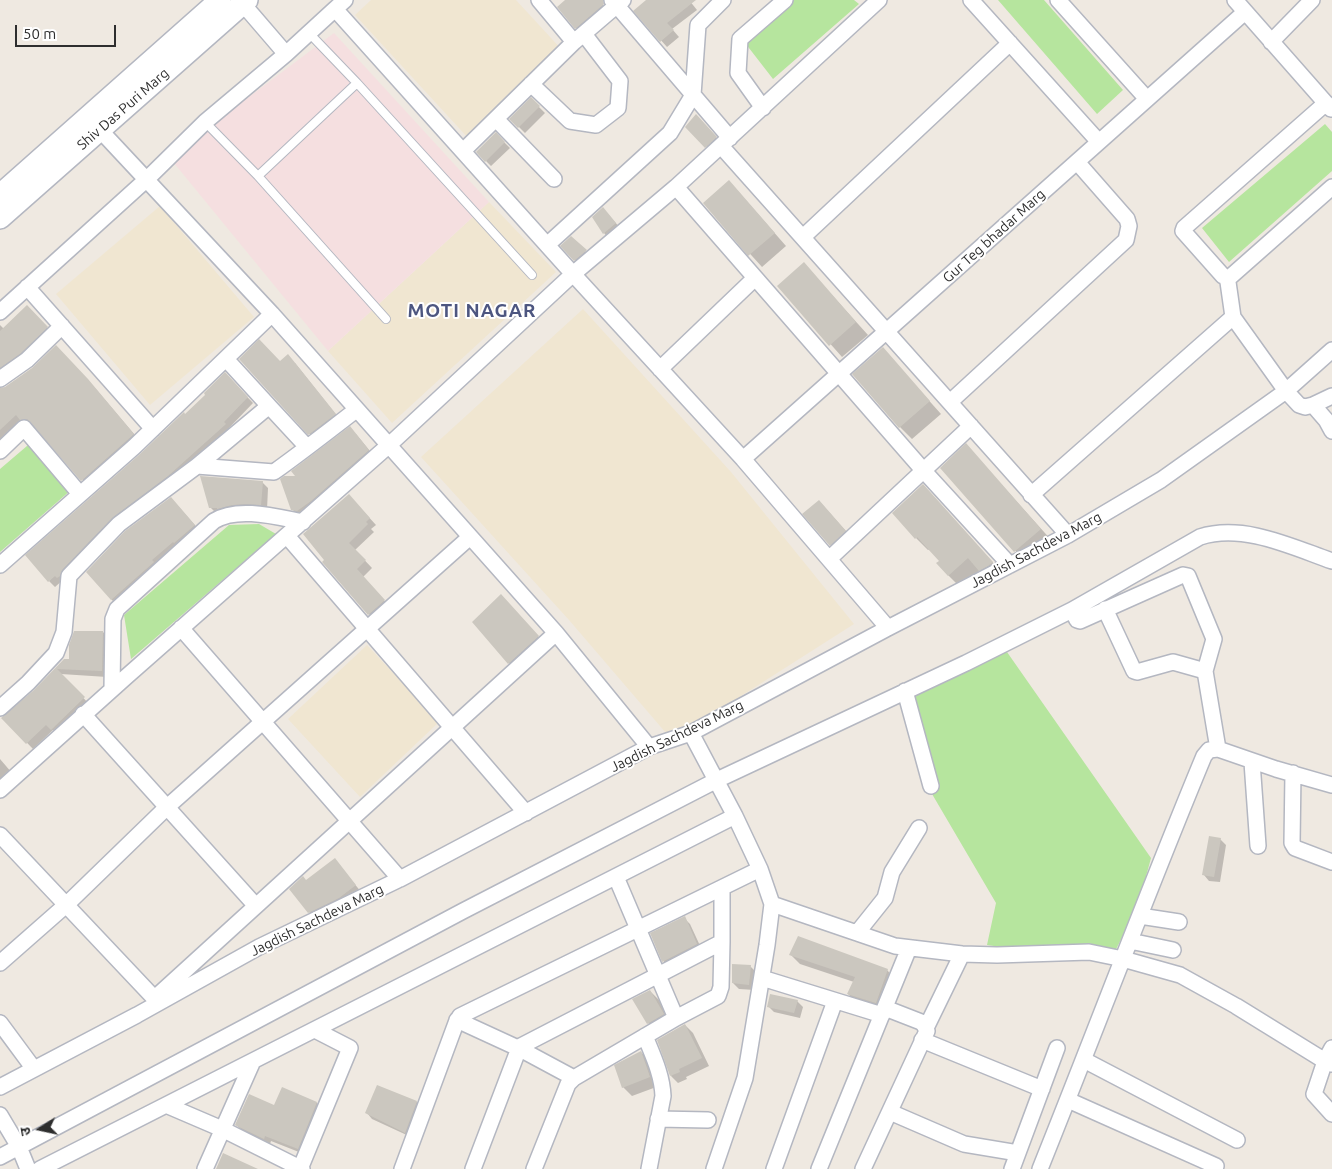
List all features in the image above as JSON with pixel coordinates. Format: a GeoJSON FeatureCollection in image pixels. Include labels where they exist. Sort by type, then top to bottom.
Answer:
{"type":"FeatureCollection","features":[{"type":"Feature","properties":{"kind":"main road","name":"Shiv Das Puri Marg"},"geometry":{"type":"LineString","coordinates":[[0,195],[220,0]]}},
{"type":"Feature","properties":{"kind":"main road","name":"Shiv Das Puri Marg"},"geometry":{"type":"LineString","coordinates":[[0,218],[245,2]]}},
{"type":"Feature","properties":{"kind":"street"},"geometry":{"type":"LineString","coordinates":[[531,84],[570,121],[596,125],[618,108],[620,80],[538,0]]}},
{"type":"Feature","properties":{"kind":"street"},"geometry":{"type":"LineString","coordinates":[[548,245],[670,133],[693,95],[698,25],[723,0]]}},
{"type":"Feature","properties":{"kind":"street"},"geometry":{"type":"LineString","coordinates":[[763,108],[738,73],[740,39],[785,0]]}},
{"type":"Feature","properties":{"kind":"street"},"geometry":{"type":"LineString","coordinates":[[971,0],[1099,142]]}},
{"type":"Feature","properties":{"kind":"street"},"geometry":{"type":"LineString","coordinates":[[1058,0],[1148,99]]}},
{"type":"Feature","properties":{"kind":"street"},"geometry":{"type":"LineString","coordinates":[[1271,42],[1312,0]]}},
{"type":"Feature","properties":{"kind":"street"},"geometry":{"type":"LineString","coordinates":[[0,790],[83,714],[388,446],[573,274],[726,142],[875,1]]}},
{"type":"Feature","properties":{"kind":"street"},"geometry":{"type":"LineString","coordinates":[[245,2],[286,54]]}},
{"type":"Feature","properties":{"kind":"street"},"geometry":{"type":"LineString","coordinates":[[463,151],[617,2],[693,95],[726,142],[803,237],[1068,535]]}},
{"type":"Feature","properties":{"kind":"street"},"geometry":{"type":"LineString","coordinates":[[1239,4],[1329,107],[1184,228],[1183,231],[1223,276],[1231,277],[1332,187]]}},
{"type":"Feature","properties":{"kind":"street","name":"Gur Teg bhadar Marg"},"geometry":{"type":"LineString","coordinates":[[743,459],[1148,99],[1239,4]]}},
{"type":"Feature","properties":{"kind":"street"},"geometry":{"type":"LineString","coordinates":[[0,312],[147,179],[205,122],[286,54],[340,5],[463,151],[743,459],[888,628]]}},
{"type":"Feature","properties":{"kind":"street"},"geometry":{"type":"LineString","coordinates":[[803,237],[1010,43]]}},
{"type":"Feature","properties":{"kind":"street"},"geometry":{"type":"LineString","coordinates":[[496,119],[554,179]]}},
{"type":"Feature","properties":{"kind":"street"},"geometry":{"type":"LineString","coordinates":[[100,130],[272,314],[556,633],[649,747]]}},
{"type":"Feature","properties":{"kind":"street"},"geometry":{"type":"LineString","coordinates":[[950,402],[1126,240],[1129,226],[1127,219],[1077,162]]}},
{"type":"Feature","properties":{"kind":"street"},"geometry":{"type":"LineString","coordinates":[[676,187],[838,374],[1010,565]]}},
{"type":"Feature","properties":{"kind":"street"},"geometry":{"type":"LineString","coordinates":[[1226,277],[1233,317],[1286,391],[1299,405],[1305,407],[1314,405],[1332,396]]}},
{"type":"Feature","properties":{"kind":"street"},"geometry":{"type":"LineString","coordinates":[[660,369],[755,278]]}},
{"type":"Feature","properties":{"kind":"street"},"geometry":{"type":"LineString","coordinates":[[27,287],[153,429]]}},
{"type":"Feature","properties":{"kind":"street"},"geometry":{"type":"LineString","coordinates":[[0,565],[153,429],[272,314]]}},
{"type":"Feature","properties":{"kind":"street"},"geometry":{"type":"LineString","coordinates":[[1032,495],[1233,317]]}},
{"type":"Feature","properties":{"kind":"street"},"geometry":{"type":"LineString","coordinates":[[0,379],[27,360],[62,326]]}},
{"type":"Feature","properties":{"kind":"street","name":"Jagdish Sachdeva Marg"},"geometry":{"type":"LineString","coordinates":[[0,1086],[137,1015],[259,947],[400,879],[649,747],[691,733],[1068,535],[1160,480],[1286,391],[1332,350]]}},
{"type":"Feature","properties":{"kind":"street"},"geometry":{"type":"LineString","coordinates":[[226,359],[307,447]]}},
{"type":"Feature","properties":{"kind":"street"},"geometry":{"type":"LineString","coordinates":[[1314,405],[1332,431]]}},
{"type":"Feature","properties":{"kind":"street"},"geometry":{"type":"LineString","coordinates":[[0,708],[28,683],[56,653],[64,632],[68,576],[118,524],[197,466],[269,406]]}},
{"type":"Feature","properties":{"kind":"street"},"geometry":{"type":"LineString","coordinates":[[197,466],[274,472],[356,410]]}},
{"type":"Feature","properties":{"kind":"street"},"geometry":{"type":"LineString","coordinates":[[829,559],[971,426]]}},
{"type":"Feature","properties":{"kind":"street"},"geometry":{"type":"LineString","coordinates":[[0,451],[24,428],[80,494]]}},
{"type":"Feature","properties":{"kind":"street"},"geometry":{"type":"LineString","coordinates":[[112,689],[113,619],[117,609],[214,521],[228,515],[263,514],[303,522]]}},
{"type":"Feature","properties":{"kind":"street"},"geometry":{"type":"LineString","coordinates":[[0,1157],[462,910],[717,780],[1072,610],[1153,562],[1200,537],[1213,533],[1230,533],[1262,537],[1332,561]]}},
{"type":"Feature","properties":{"kind":"street"},"geometry":{"type":"LineString","coordinates":[[287,536],[526,813]]}},
{"type":"Feature","properties":{"kind":"street"},"geometry":{"type":"LineString","coordinates":[[0,963],[66,905],[166,808],[470,538]]}},
{"type":"Feature","properties":{"kind":"street"},"geometry":{"type":"LineString","coordinates":[[1072,610],[1077,620],[1080,621],[1182,575],[1188,576],[1214,639],[1205,671],[1218,749]]}},
{"type":"Feature","properties":{"kind":"street"},"geometry":{"type":"LineString","coordinates":[[1105,609],[1134,671],[1137,672],[1173,662],[1205,671]]}},
{"type":"Feature","properties":{"kind":"street"},"geometry":{"type":"LineString","coordinates":[[181,628],[400,879]]}},
{"type":"Feature","properties":{"kind":"street"},"geometry":{"type":"LineString","coordinates":[[137,1015],[556,633]]}},
{"type":"Feature","properties":{"kind":"street"},"geometry":{"type":"LineString","coordinates":[[905,691],[931,786]]}},
{"type":"Feature","properties":{"kind":"street"},"geometry":{"type":"LineString","coordinates":[[83,714],[256,906]]}},
{"type":"Feature","properties":{"kind":"street"},"geometry":{"type":"LineString","coordinates":[[691,733],[735,816],[760,869],[772,904],[746,1078],[714,1169]]}},
{"type":"Feature","properties":{"kind":"street"},"geometry":{"type":"LineString","coordinates":[[1046,1166],[1068,1100],[1204,756],[1209,750],[1218,749],[1252,762],[1332,785]]}},
{"type":"Feature","properties":{"kind":"street"},"geometry":{"type":"LineString","coordinates":[[1252,762],[1258,846]]}},
{"type":"Feature","properties":{"kind":"street"},"geometry":{"type":"LineString","coordinates":[[1293,773],[1292,844],[1295,848],[1332,862]]}},
{"type":"Feature","properties":{"kind":"street"},"geometry":{"type":"LineString","coordinates":[[40,1169],[735,816]]}},
{"type":"Feature","properties":{"kind":"street"},"geometry":{"type":"LineString","coordinates":[[857,933],[885,898],[892,872],[919,828]]}},
{"type":"Feature","properties":{"kind":"street"},"geometry":{"type":"LineString","coordinates":[[0,835],[155,999]]}},
{"type":"Feature","properties":{"kind":"street"},"geometry":{"type":"LineString","coordinates":[[402,1169],[460,1016],[760,869]]}},
{"type":"Feature","properties":{"kind":"street"},"geometry":{"type":"LineString","coordinates":[[616,877],[676,1018]]}},
{"type":"Feature","properties":{"kind":"street"},"geometry":{"type":"LineString","coordinates":[[534,1169],[565,1090],[574,1078],[676,1018],[718,996],[721,987],[722,888]]}},
{"type":"Feature","properties":{"kind":"street"},"geometry":{"type":"LineString","coordinates":[[772,904],[895,946],[962,954],[997,955],[1088,952],[1123,959],[1180,975],[1330,1058],[1314,1094],[1332,1114]]}},
{"type":"Feature","properties":{"kind":"street"},"geometry":{"type":"LineString","coordinates":[[1140,916],[1179,922]]}},
{"type":"Feature","properties":{"kind":"street"},"geometry":{"type":"LineString","coordinates":[[1130,940],[1173,950]]}},
{"type":"Feature","properties":{"kind":"street"},"geometry":{"type":"LineString","coordinates":[[473,1169],[520,1049],[524,1044],[722,942]]}},
{"type":"Feature","properties":{"kind":"street"},"geometry":{"type":"LineString","coordinates":[[819,1169],[909,948]]}},
{"type":"Feature","properties":{"kind":"street"},"geometry":{"type":"LineString","coordinates":[[863,1169],[962,954]]}},
{"type":"Feature","properties":{"kind":"street"},"geometry":{"type":"LineString","coordinates":[[762,978],[835,1001],[921,1022],[924,1034]]}},
{"type":"Feature","properties":{"kind":"street"},"geometry":{"type":"LineString","coordinates":[[774,1169],[835,1001]]}},
{"type":"Feature","properties":{"kind":"street"},"geometry":{"type":"LineString","coordinates":[[457,1020],[520,1049],[574,1078]]}},
{"type":"Feature","properties":{"kind":"street"},"geometry":{"type":"LineString","coordinates":[[0,1024],[34,1069]]}},
{"type":"Feature","properties":{"kind":"street"},"geometry":{"type":"LineString","coordinates":[[166,1105],[222,1129],[301,1169],[350,1048],[315,1030]]}},
{"type":"Feature","properties":{"kind":"street"},"geometry":{"type":"LineString","coordinates":[[924,1034],[1042,1089]]}},
{"type":"Feature","properties":{"kind":"street"},"geometry":{"type":"LineString","coordinates":[[645,1036],[660,1073],[663,1096],[649,1169]]}},
{"type":"Feature","properties":{"kind":"street"},"geometry":{"type":"LineString","coordinates":[[1012,1169],[1057,1048]]}},
{"type":"Feature","properties":{"kind":"street"},"geometry":{"type":"LineString","coordinates":[[1084,1060],[1237,1140]]}},
{"type":"Feature","properties":{"kind":"street"},"geometry":{"type":"LineString","coordinates":[[205,1169],[253,1061]]}},
{"type":"Feature","properties":{"kind":"street"},"geometry":{"type":"LineString","coordinates":[[1068,1100],[1216,1166]]}},
{"type":"Feature","properties":{"kind":"street"},"geometry":{"type":"LineString","coordinates":[[890,1112],[964,1144],[1018,1153]]}},
{"type":"Feature","properties":{"kind":"street"},"geometry":{"type":"LineString","coordinates":[[0,1115],[28,1169]]}},
{"type":"Feature","properties":{"kind":"street"},"geometry":{"type":"LineString","coordinates":[[658,1119],[708,1120]]}},
{"type":"Feature","properties":{"kind":"lane"},"geometry":{"type":"LineString","coordinates":[[309,33],[358,83],[532,275]]}},
{"type":"Feature","properties":{"kind":"lane"},"geometry":{"type":"LineString","coordinates":[[258,176],[358,83]]}},
{"type":"Feature","properties":{"kind":"lane"},"geometry":{"type":"LineString","coordinates":[[205,122],[258,176],[386,319]]}},
{"type":"Feature","properties":{"kind":"shaded area"},"geometry":{"type":"Polygon","coordinates":[[[371,0],[516,0],[563,51],[469,139],[355,15],[371,0]]]}},
{"type":"Feature","properties":{"kind":"shaded area"},"geometry":{"type":"Polygon","coordinates":[[[334,33],[489,202],[328,351],[169,157],[334,33]]]}},
{"type":"Feature","properties":{"kind":"shaded area"},"geometry":{"type":"Polygon","coordinates":[[[489,202],[556,272],[392,423],[328,351],[489,202]]]}},
{"type":"Feature","properties":{"kind":"shaded area"},"geometry":{"type":"Polygon","coordinates":[[[160,206],[254,317],[150,405],[56,294],[160,206]]]}},
{"type":"Feature","properties":{"kind":"shaded area"},"geometry":{"type":"Polygon","coordinates":[[[583,309],[731,472],[854,624],[672,740],[569,620],[421,457],[583,309]]]}},
{"type":"Feature","properties":{"kind":"shaded area"},"geometry":{"type":"Polygon","coordinates":[[[367,645],[439,722],[360,797],[288,719],[367,645]]]}},
{"type":"Feature","properties":{"kind":"green space"},"geometry":{"type":"Polygon","coordinates":[[[782,0],[854,0],[859,4],[773,79],[742,39],[782,0]]]}},
{"type":"Feature","properties":{"kind":"green space"},"geometry":{"type":"Polygon","coordinates":[[[998,0],[1044,0],[1123,90],[1097,114],[998,0]]]}},
{"type":"Feature","properties":{"kind":"green space"},"geometry":{"type":"Polygon","coordinates":[[[1325,124],[1332,132],[1332,171],[1229,262],[1202,228],[1325,124]]]}},
{"type":"Feature","properties":{"kind":"green space"},"geometry":{"type":"Polygon","coordinates":[[[34,440],[79,483],[0,552],[0,469],[34,440]]]}},
{"type":"Feature","properties":{"kind":"green space"},"geometry":{"type":"Polygon","coordinates":[[[259,524],[276,534],[131,659],[124,615],[229,525],[259,524]]]}},
{"type":"Feature","properties":{"kind":"green space"},"geometry":{"type":"Polygon","coordinates":[[[1007,652],[1151,858],[1138,906],[1109,963],[987,945],[996,903],[925,782],[905,690],[1007,652]]]}},
{"type":"Feature","properties":{"kind":"building"},"geometry":{"type":"Polygon","coordinates":[[[565,0],[603,0],[604,4],[575,29],[557,7],[565,0]]]}},
{"type":"Feature","properties":{"kind":"building"},"geometry":{"type":"Polygon","coordinates":[[[646,0],[696,0],[667,23],[674,30],[660,42],[633,11],[646,0]]]}},
{"type":"Feature","properties":{"kind":"building"},"geometry":{"type":"Polygon","coordinates":[[[531,97],[540,106],[518,128],[509,119],[531,97]]]}},
{"type":"Feature","properties":{"kind":"building"},"geometry":{"type":"Polygon","coordinates":[[[696,114],[717,137],[705,148],[685,127],[696,114]]]}},
{"type":"Feature","properties":{"kind":"building"},"geometry":{"type":"Polygon","coordinates":[[[496,132],[505,142],[485,162],[476,152],[496,132]]]}},
{"type":"Feature","properties":{"kind":"building"},"geometry":{"type":"Polygon","coordinates":[[[729,180],[775,233],[748,256],[703,203],[729,180]]]}},
{"type":"Feature","properties":{"kind":"building"},"geometry":{"type":"Polygon","coordinates":[[[603,207],[616,223],[603,234],[592,217],[603,207]]]}},
{"type":"Feature","properties":{"kind":"building"},"geometry":{"type":"Polygon","coordinates":[[[571,236],[587,250],[574,261],[560,246],[571,236]]]}},
{"type":"Feature","properties":{"kind":"building"},"geometry":{"type":"Polygon","coordinates":[[[804,262],[856,322],[829,346],[777,286],[804,262]]]}},
{"type":"Feature","properties":{"kind":"building"},"geometry":{"type":"Polygon","coordinates":[[[27,305],[48,327],[21,353],[0,368],[0,331],[27,305]]]}},
{"type":"Feature","properties":{"kind":"building"},"geometry":{"type":"Polygon","coordinates":[[[259,339],[280,361],[288,354],[336,414],[308,435],[239,359],[259,339]]]}},
{"type":"Feature","properties":{"kind":"building"},"geometry":{"type":"Polygon","coordinates":[[[56,345],[88,379],[134,434],[81,481],[27,419],[20,420],[16,415],[0,430],[0,388],[5,387],[32,368],[56,345]]]}},
{"type":"Feature","properties":{"kind":"building"},"geometry":{"type":"Polygon","coordinates":[[[883,347],[930,401],[899,428],[852,374],[883,347]]]}},
{"type":"Feature","properties":{"kind":"building"},"geometry":{"type":"Polygon","coordinates":[[[225,372],[248,397],[224,422],[226,424],[168,476],[112,518],[62,570],[60,576],[57,578],[55,576],[48,582],[25,555],[140,454],[184,412],[185,414],[225,372]]]}},
{"type":"Feature","properties":{"kind":"building"},"geometry":{"type":"Polygon","coordinates":[[[350,426],[369,450],[311,501],[297,511],[291,510],[280,479],[284,476],[295,476],[291,471],[350,426]]]}},
{"type":"Feature","properties":{"kind":"building"},"geometry":{"type":"Polygon","coordinates":[[[966,443],[1041,529],[1014,552],[940,468],[966,443]]]}},
{"type":"Feature","properties":{"kind":"building"},"geometry":{"type":"Polygon","coordinates":[[[200,476],[263,481],[261,505],[245,504],[217,509],[209,508],[200,476]]]}},
{"type":"Feature","properties":{"kind":"building"},"geometry":{"type":"Polygon","coordinates":[[[923,484],[993,562],[979,571],[968,558],[948,576],[936,563],[939,561],[917,537],[915,539],[892,513],[923,484]]]}},
{"type":"Feature","properties":{"kind":"building"},"geometry":{"type":"Polygon","coordinates":[[[349,494],[370,518],[366,522],[368,524],[349,543],[366,560],[357,569],[385,600],[368,615],[322,562],[324,560],[303,534],[349,494]]]}},
{"type":"Feature","properties":{"kind":"building"},"geometry":{"type":"Polygon","coordinates":[[[171,497],[195,525],[152,560],[154,562],[111,600],[86,572],[125,531],[171,497]]]}},
{"type":"Feature","properties":{"kind":"building"},"geometry":{"type":"Polygon","coordinates":[[[819,500],[846,531],[830,546],[802,514],[819,500]]]}},
{"type":"Feature","properties":{"kind":"building"},"geometry":{"type":"Polygon","coordinates":[[[501,594],[539,636],[508,664],[472,622],[501,594]]]}},
{"type":"Feature","properties":{"kind":"building"},"geometry":{"type":"Polygon","coordinates":[[[74,631],[103,631],[102,671],[57,669],[85,697],[51,730],[46,725],[26,744],[1,718],[34,690],[64,659],[69,659],[69,645],[74,631]]]}},
{"type":"Feature","properties":{"kind":"building"},"geometry":{"type":"Polygon","coordinates":[[[1209,836],[1221,838],[1214,877],[1202,875],[1209,836]]]}},
{"type":"Feature","properties":{"kind":"building"},"geometry":{"type":"Polygon","coordinates":[[[335,858],[356,885],[339,898],[308,913],[289,889],[303,876],[306,880],[335,858]]]}},
{"type":"Feature","properties":{"kind":"building"},"geometry":{"type":"Polygon","coordinates":[[[685,916],[697,944],[662,962],[650,933],[685,916]]]}},
{"type":"Feature","properties":{"kind":"building"},"geometry":{"type":"Polygon","coordinates":[[[798,936],[888,969],[876,1003],[847,994],[855,977],[789,955],[798,936]]]}},
{"type":"Feature","properties":{"kind":"building"},"geometry":{"type":"Polygon","coordinates":[[[732,964],[751,965],[749,985],[732,983],[732,964]]]}},
{"type":"Feature","properties":{"kind":"building"},"geometry":{"type":"Polygon","coordinates":[[[650,990],[664,1014],[647,1024],[632,999],[650,990]]]}},
{"type":"Feature","properties":{"kind":"building"},"geometry":{"type":"Polygon","coordinates":[[[770,994],[798,1000],[794,1013],[767,1007],[770,994]]]}},
{"type":"Feature","properties":{"kind":"building"},"geometry":{"type":"Polygon","coordinates":[[[685,1024],[702,1058],[679,1069],[680,1072],[670,1076],[657,1040],[685,1024]]]}},
{"type":"Feature","properties":{"kind":"building"},"geometry":{"type":"Polygon","coordinates":[[[641,1051],[650,1077],[622,1088],[614,1065],[641,1051]]]}},
{"type":"Feature","properties":{"kind":"building"},"geometry":{"type":"Polygon","coordinates":[[[377,1085],[417,1101],[405,1133],[365,1113],[377,1085]]]}},
{"type":"Feature","properties":{"kind":"building"},"geometry":{"type":"Polygon","coordinates":[[[282,1087],[317,1102],[298,1149],[265,1136],[264,1139],[235,1125],[249,1094],[274,1105],[282,1087]]]}},
{"type":"Feature","properties":{"kind":"building"},"geometry":{"type":"Polygon","coordinates":[[[223,1153],[258,1169],[216,1169],[223,1153]]]}},
{"type":"Feature","properties":{"kind":"district","name":"MOTI NAGAR"},"geometry":{"type":"Point","coordinates":[472,311]}}]}
